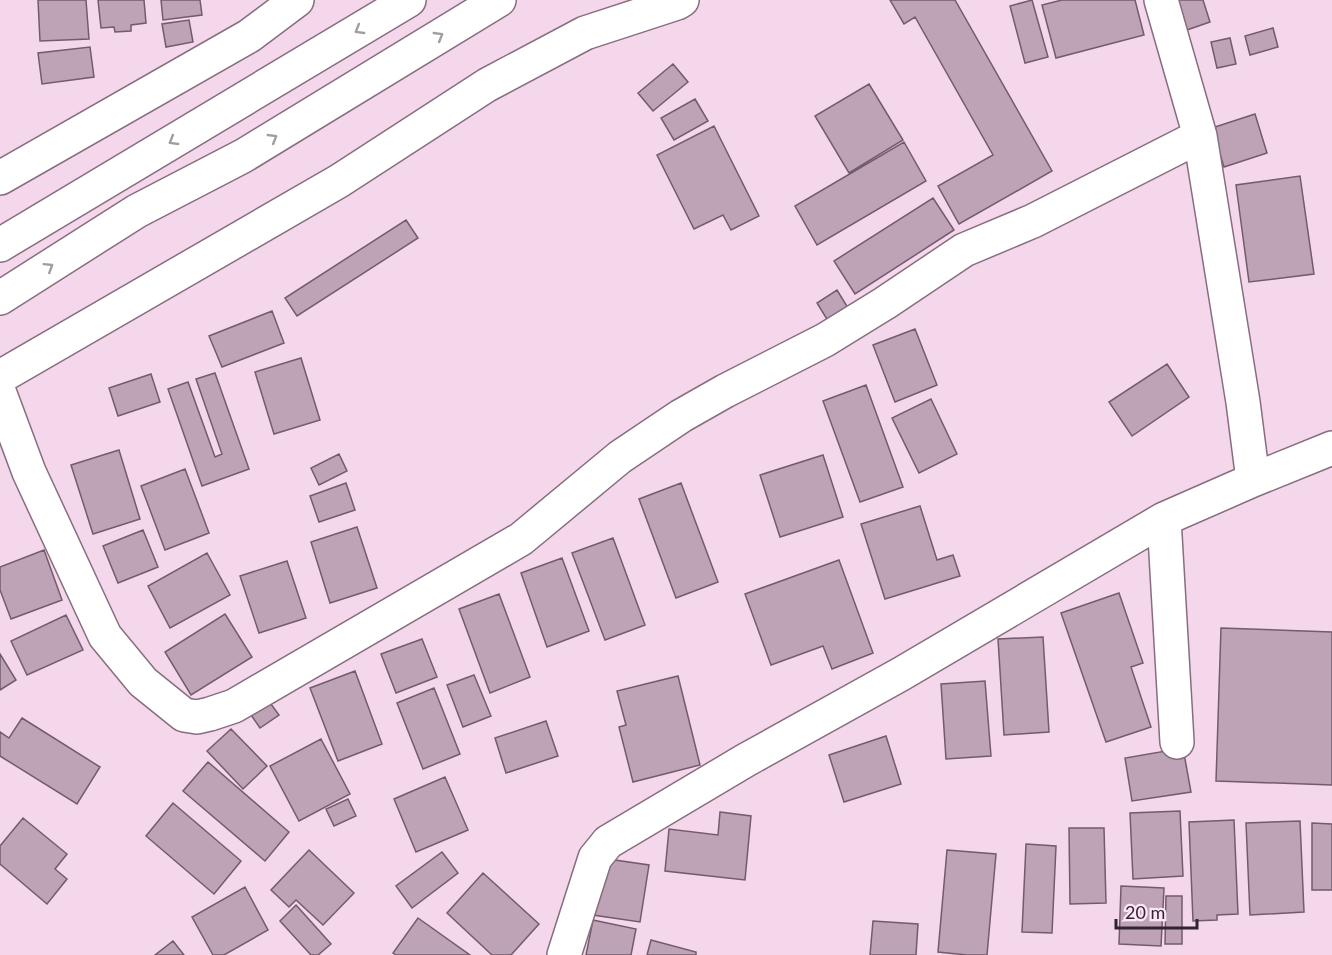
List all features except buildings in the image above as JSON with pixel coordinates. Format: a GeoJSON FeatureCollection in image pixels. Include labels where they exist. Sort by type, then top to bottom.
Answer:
{"type":"FeatureCollection","features":[{"type":"Feature","properties":{"kind":"main road"},"geometry":{"type":"LineString","coordinates":[[0,178],[249,36],[297,0]]}},
{"type":"Feature","properties":{"kind":"main road"},"geometry":{"type":"LineString","coordinates":[[0,245],[409,0]]}},
{"type":"Feature","properties":{"kind":"main road"},"geometry":{"type":"LineString","coordinates":[[0,298],[136,212],[243,156],[499,0]]}},
{"type":"Feature","properties":{"kind":"main road"},"geometry":{"type":"LineString","coordinates":[[0,377],[339,181],[487,85],[585,33],[682,0]]}},
{"type":"Feature","properties":{"kind":"main road"},"geometry":{"type":"LineString","coordinates":[[1161,0],[1200,136],[1243,402],[1253,480]]}},
{"type":"Feature","properties":{"kind":"main road"},"geometry":{"type":"LineString","coordinates":[[213,117],[243,156]]}},
{"type":"Feature","properties":{"kind":"main road"},"geometry":{"type":"LineString","coordinates":[[0,394],[29,472],[105,636],[143,682],[184,715],[197,717],[234,706],[521,539],[620,457],[681,416],[825,340],[964,250],[1033,221],[1200,136]]}},
{"type":"Feature","properties":{"kind":"main road"},"geometry":{"type":"LineString","coordinates":[[564,955],[595,858],[608,842],[746,760],[901,674],[1164,519],[1332,448]]}},
{"type":"Feature","properties":{"kind":"main road"},"geometry":{"type":"LineString","coordinates":[[1164,519],[1177,742]]}}]}
